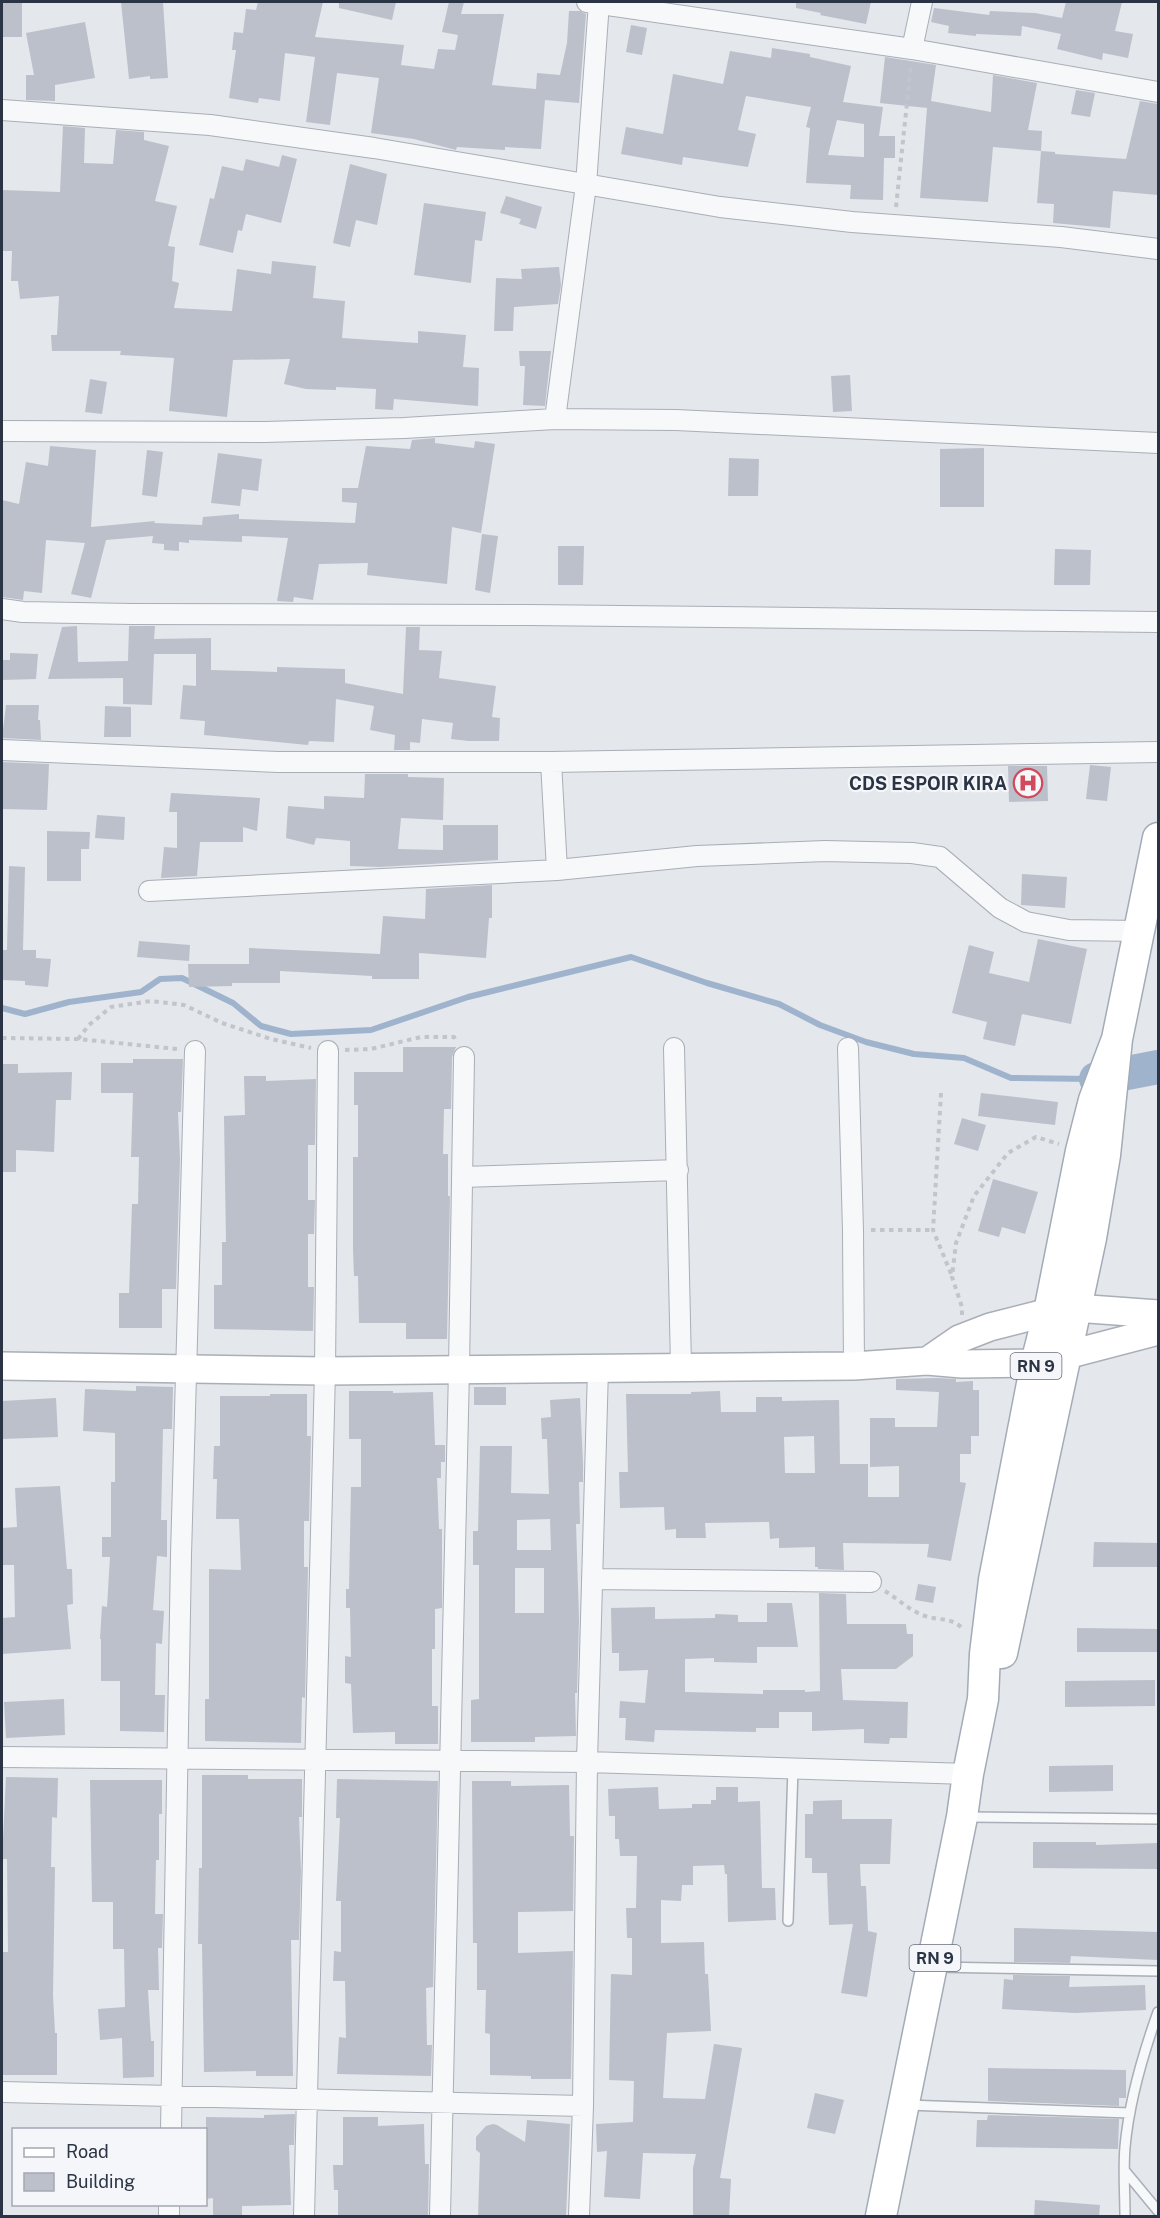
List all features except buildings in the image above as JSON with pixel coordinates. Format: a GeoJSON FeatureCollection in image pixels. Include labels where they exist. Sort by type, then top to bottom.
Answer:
{"type":"FeatureCollection","features":[{"type":"Feature","properties":{"kind":"main road","name":"RN 9"},"geometry":{"type":"LineString","coordinates":[[1062,1310],[1091,1238],[1105,1155],[1117,1039],[1158,838]]}},
{"type":"Feature","properties":{"kind":"main road","name":"RN 9"},"geometry":{"type":"LineString","coordinates":[[881,2217],[962,1817],[982,1699],[994,1580],[1062,1310],[1081,1151],[1094,1100],[1117,1039]]}},
{"type":"Feature","properties":{"kind":"main road","name":"RN 9"},"geometry":{"type":"LineString","coordinates":[[982,1699],[1001,1659],[1050,1360]]}},
{"type":"Feature","properties":{"kind":"street"},"geometry":{"type":"LineString","coordinates":[[555,419],[586,185],[595,2],[912,49],[1158,92]]}},
{"type":"Feature","properties":{"kind":"street"},"geometry":{"type":"LineString","coordinates":[[912,49],[922,2]]}},
{"type":"Feature","properties":{"kind":"street"},"geometry":{"type":"LineString","coordinates":[[2,110],[210,125],[374,148],[720,207],[894,226],[1051,236],[1158,249]]}},
{"type":"Feature","properties":{"kind":"street"},"geometry":{"type":"LineString","coordinates":[[2,431],[265,432],[404,428],[555,419],[676,420],[1158,443]]}},
{"type":"Feature","properties":{"kind":"street"},"geometry":{"type":"LineString","coordinates":[[2,609],[23,612],[132,614],[1158,621]]}},
{"type":"Feature","properties":{"kind":"street"},"geometry":{"type":"LineString","coordinates":[[2,750],[278,762],[551,762],[1158,752]]}},
{"type":"Feature","properties":{"kind":"street"},"geometry":{"type":"LineString","coordinates":[[551,762],[557,870]]}},
{"type":"Feature","properties":{"kind":"street"},"geometry":{"type":"LineString","coordinates":[[149,891],[557,870],[697,856],[825,851],[912,853],[940,856],[1000,908],[1026,922],[1069,930],[1138,931]]}},
{"type":"Feature","properties":{"kind":"street"},"geometry":{"type":"LineString","coordinates":[[674,1048],[681,1367]]}},
{"type":"Feature","properties":{"kind":"street"},"geometry":{"type":"LineString","coordinates":[[848,1048],[854,1366]]}},
{"type":"Feature","properties":{"kind":"street"},"geometry":{"type":"LineString","coordinates":[[171,2128],[181,1555],[195,1051]]}},
{"type":"Feature","properties":{"kind":"street"},"geometry":{"type":"LineString","coordinates":[[304,2217],[325,1371],[328,1051]]}},
{"type":"Feature","properties":{"kind":"street"},"geometry":{"type":"LineString","coordinates":[[440,2217],[464,1057]]}},
{"type":"Feature","properties":{"kind":"street"},"geometry":{"type":"LineString","coordinates":[[462,1177],[678,1170]]}},
{"type":"Feature","properties":{"kind":"street"},"geometry":{"type":"LineString","coordinates":[[927,1361],[959,1339],[990,1327],[1062,1310],[1158,1314]]}},
{"type":"Feature","properties":{"kind":"street"},"geometry":{"type":"LineString","coordinates":[[2,1366],[325,1371],[854,1366],[927,1361],[962,1364],[1050,1360],[1158,1331]]}},
{"type":"Feature","properties":{"kind":"street"},"geometry":{"type":"LineString","coordinates":[[579,2217],[583,2106],[587,1762],[598,1368]]}},
{"type":"Feature","properties":{"kind":"street"},"geometry":{"type":"LineString","coordinates":[[592,1579],[871,1582]]}},
{"type":"Feature","properties":{"kind":"street"},"geometry":{"type":"LineString","coordinates":[[2,1757],[587,1762],[968,1774]]}},
{"type":"Feature","properties":{"kind":"street"},"geometry":{"type":"LineString","coordinates":[[2,2092],[583,2106]]}},
{"type":"Feature","properties":{"kind":"lane"},"geometry":{"type":"LineString","coordinates":[[788,1921],[793,1767]]}},
{"type":"Feature","properties":{"kind":"lane"},"geometry":{"type":"LineString","coordinates":[[962,1817],[1158,1819]]}},
{"type":"Feature","properties":{"kind":"lane"},"geometry":{"type":"LineString","coordinates":[[933,1966],[1158,1971]]}},
{"type":"Feature","properties":{"kind":"lane"},"geometry":{"type":"LineString","coordinates":[[1125,2217],[1125,2147],[1130,2113],[1158,2012]]}},
{"type":"Feature","properties":{"kind":"lane"},"geometry":{"type":"LineString","coordinates":[[904,2105],[1130,2113]]}},
{"type":"Feature","properties":{"kind":"lane"},"geometry":{"type":"LineString","coordinates":[[1125,2171],[1158,2211]]}},
{"type":"Feature","properties":{"kind":"path"},"geometry":{"type":"LineString","coordinates":[[894,226],[912,49]]}},
{"type":"Feature","properties":{"kind":"path"},"geometry":{"type":"LineString","coordinates":[[78,1039],[89,1025],[111,1007],[151,1001],[184,1005],[222,1023],[271,1039],[328,1051],[371,1048],[421,1037],[454,1037],[464,1057]]}},
{"type":"Feature","properties":{"kind":"path"},"geometry":{"type":"LineString","coordinates":[[2,1038],[78,1039],[195,1051]]}},
{"type":"Feature","properties":{"kind":"path"},"geometry":{"type":"LineString","coordinates":[[941,1093],[933,1230],[962,1307],[959,1339]]}},
{"type":"Feature","properties":{"kind":"path"},"geometry":{"type":"LineString","coordinates":[[952,1277],[956,1243],[974,1196],[1008,1153],[1036,1137],[1081,1151]]}},
{"type":"Feature","properties":{"kind":"path"},"geometry":{"type":"LineString","coordinates":[[853,1231],[933,1230]]}},
{"type":"Feature","properties":{"kind":"path"},"geometry":{"type":"LineString","coordinates":[[871,1582],[902,1604],[926,1616],[958,1624],[985,1654]]}},
{"type":"Feature","properties":{"kind":"waterway"},"geometry":{"type":"LineString","coordinates":[[2,1008],[25,1014],[69,1002],[141,992],[160,979],[182,978],[233,1003],[261,1026],[291,1034],[371,1030],[468,997],[631,957],[779,1004],[820,1025],[866,1042],[914,1054],[964,1058],[1011,1078],[1092,1079]]}},
{"type":"Feature","properties":{"kind":"waterway"},"geometry":{"type":"LineString","coordinates":[[1096,1079],[1158,1067]]}},
{"type":"Feature","properties":{"kind":"place","name":"CDS ESPOIR KIRA"},"geometry":{"type":"Point","coordinates":[1028,783]}}]}
